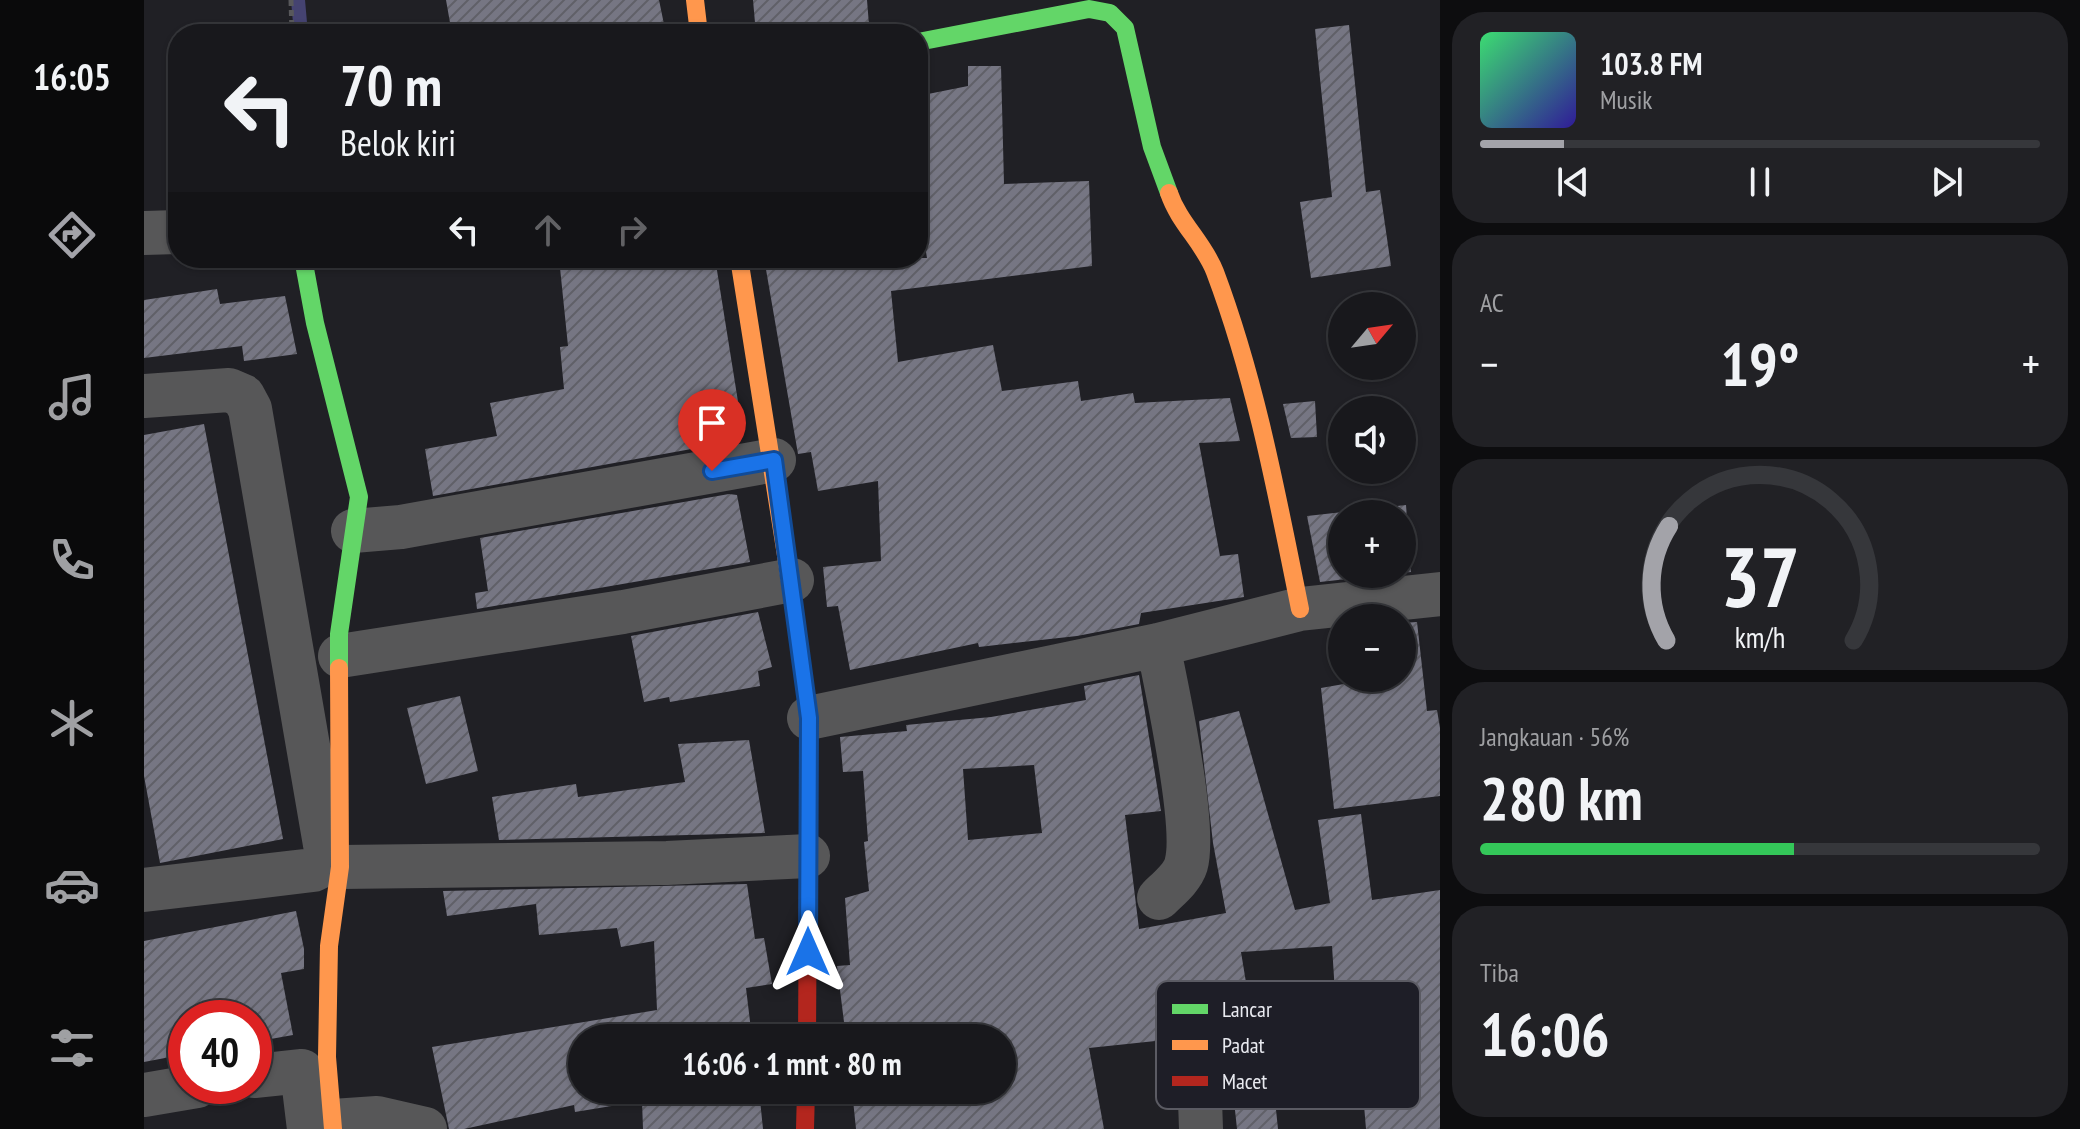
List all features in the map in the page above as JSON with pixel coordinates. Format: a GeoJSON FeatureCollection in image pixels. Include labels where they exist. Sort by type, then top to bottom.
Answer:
{"type":"FeatureCollection","features":[{"type":"Feature","properties":{"kind":"street"},"geometry":{"type":"LineString","coordinates":[[695,0],[698,24]]}},
{"type":"Feature","properties":{"kind":"street"},"geometry":{"type":"LineString","coordinates":[[928,40],[1089,9],[1110,13],[1125,28],[1152,147],[1177,212],[1207,253],[1215,272],[1257,399],[1300,609]]}},
{"type":"Feature","properties":{"kind":"street"},"geometry":{"type":"LineString","coordinates":[[144,233],[168,232]]}},
{"type":"Feature","properties":{"kind":"street"},"geometry":{"type":"LineString","coordinates":[[305,268],[315,323],[359,497],[339,634],[360,867],[329,946],[325,1126]]}},
{"type":"Feature","properties":{"kind":"street"},"geometry":{"type":"LineString","coordinates":[[741,268],[774,460],[809,718],[807,1024]]}},
{"type":"Feature","properties":{"kind":"street"},"geometry":{"type":"LineString","coordinates":[[144,396],[229,390],[243,396],[250,409],[327,856],[323,865],[313,870],[144,890]]}},
{"type":"Feature","properties":{"kind":"street"},"geometry":{"type":"LineString","coordinates":[[353,531],[401,527],[774,460]]}},
{"type":"Feature","properties":{"kind":"street"},"geometry":{"type":"LineString","coordinates":[[340,656],[623,612],[792,580]]}},
{"type":"Feature","properties":{"kind":"street"},"geometry":{"type":"LineString","coordinates":[[809,718],[1158,645],[1300,609],[1440,594]]}},
{"type":"Feature","properties":{"kind":"street"},"geometry":{"type":"LineString","coordinates":[[1158,645],[1181,780],[1187,862],[1180,876],[1159,898]]}},
{"type":"Feature","properties":{"kind":"street"},"geometry":{"type":"LineString","coordinates":[[360,867],[667,863],[808,856]]}},
{"type":"Feature","properties":{"kind":"street"},"geometry":{"type":"LineString","coordinates":[[272,1074],[302,1071],[325,1126]]}},
{"type":"Feature","properties":{"kind":"street"},"geometry":{"type":"LineString","coordinates":[[144,1095],[168,1091]]}},
{"type":"Feature","properties":{"kind":"street"},"geometry":{"type":"LineString","coordinates":[[805,1129],[806,1104]]}},
{"type":"Feature","properties":{"kind":"street"},"geometry":{"type":"LineString","coordinates":[[325,1126],[377,1118],[425,1129]]}},
{"type":"Feature","properties":{"kind":"path"},"geometry":{"type":"LineString","coordinates":[[291,0],[292,24]]}},
{"type":"Feature","properties":{"kind":"building"},"geometry":{"type":"Polygon","coordinates":[[[446,0],[659,0],[664,24],[570,23],[450,24],[446,0]]]}},
{"type":"Feature","properties":{"kind":"building"},"geometry":{"type":"Polygon","coordinates":[[[753,0],[867,0],[869,24],[755,24],[753,0]]]}},
{"type":"Feature","properties":{"kind":"building"},"geometry":{"type":"Polygon","coordinates":[[[1349,25],[1366,192],[1380,190],[1391,266],[1311,278],[1300,202],[1332,197],[1315,29],[1349,25]]]}},
{"type":"Feature","properties":{"kind":"building"},"geometry":{"type":"Polygon","coordinates":[[[968,66],[1001,66],[1004,184],[1089,181],[1092,266],[891,291],[898,362],[993,345],[1002,391],[1078,381],[1081,401],[1133,393],[1135,403],[1230,398],[1240,441],[1199,443],[1220,556],[1238,554],[1244,597],[1141,613],[1139,624],[1077,636],[979,647],[978,643],[850,670],[838,606],[827,607],[823,567],[881,561],[878,481],[818,491],[811,452],[798,454],[766,268],[928,268],[928,94],[968,86],[968,66]]]}},
{"type":"Feature","properties":{"kind":"building"},"geometry":{"type":"Polygon","coordinates":[[[560,268],[717,268],[740,414],[714,420],[719,444],[433,496],[425,449],[497,436],[490,403],[564,389],[560,347],[568,346],[560,268]]]}},
{"type":"Feature","properties":{"kind":"building"},"geometry":{"type":"Polygon","coordinates":[[[217,289],[220,304],[285,296],[297,354],[244,361],[242,346],[144,358],[144,300],[217,289]]]}},
{"type":"Feature","properties":{"kind":"building"},"geometry":{"type":"Polygon","coordinates":[[[1315,401],[1317,437],[1291,438],[1283,404],[1315,401]]]}},
{"type":"Feature","properties":{"kind":"building"},"geometry":{"type":"Polygon","coordinates":[[[204,424],[283,839],[160,863],[144,776],[144,435],[204,424]]]}},
{"type":"Feature","properties":{"kind":"building"},"geometry":{"type":"Polygon","coordinates":[[[737,495],[750,562],[477,609],[475,593],[488,591],[480,538],[737,495]]]}},
{"type":"Feature","properties":{"kind":"building"},"geometry":{"type":"Polygon","coordinates":[[[1328,514],[1328,581],[1320,582],[1307,516],[1328,514]]]}},
{"type":"Feature","properties":{"kind":"building"},"geometry":{"type":"Polygon","coordinates":[[[758,612],[772,667],[758,671],[760,686],[670,702],[669,697],[644,702],[631,636],[758,612]]]}},
{"type":"Feature","properties":{"kind":"building"},"geometry":{"type":"Polygon","coordinates":[[[1416,622],[1427,711],[1437,710],[1440,728],[1440,796],[1334,809],[1321,688],[1328,687],[1328,692],[1416,692],[1416,622]]]}},
{"type":"Feature","properties":{"kind":"building"},"geometry":{"type":"Polygon","coordinates":[[[1139,675],[1161,811],[1125,815],[1139,929],[1226,913],[1213,843],[1199,721],[1239,711],[1295,910],[1330,903],[1318,820],[1361,814],[1372,900],[1440,890],[1440,1129],[1366,1129],[1364,1109],[1420,1109],[1420,981],[1334,981],[1332,946],[1241,952],[1246,981],[1156,981],[1156,1041],[1089,1048],[1104,1129],[856,1129],[853,1104],[1016,1104],[1016,1024],[844,1024],[837,966],[850,965],[845,898],[869,891],[864,842],[868,841],[863,771],[843,772],[840,737],[907,731],[906,725],[991,717],[1086,700],[1084,686],[1139,675]],[[1034,765],[963,769],[968,840],[1042,833],[1034,765]]]}},
{"type":"Feature","properties":{"kind":"building"},"geometry":{"type":"Polygon","coordinates":[[[460,696],[478,771],[426,784],[407,708],[460,696]]]}},
{"type":"Feature","properties":{"kind":"building"},"geometry":{"type":"Polygon","coordinates":[[[749,740],[765,833],[499,840],[492,797],[576,784],[578,797],[685,782],[678,744],[749,740]]]}},
{"type":"Feature","properties":{"kind":"building"},"geometry":{"type":"Polygon","coordinates":[[[747,884],[755,939],[764,938],[772,984],[746,988],[750,1024],[572,1024],[657,1010],[654,941],[621,947],[617,928],[539,935],[536,904],[447,916],[443,891],[747,884]]]}},
{"type":"Feature","properties":{"kind":"building"},"geometry":{"type":"Polygon","coordinates":[[[296,911],[304,949],[304,969],[281,973],[293,1035],[272,1039],[272,1000],[168,1000],[168,1057],[144,1062],[144,941],[296,911]]]}},
{"type":"Feature","properties":{"kind":"building"},"geometry":{"type":"Polygon","coordinates":[[[568,1025],[568,1104],[624,1104],[575,1112],[574,1105],[464,1129],[449,1129],[432,1047],[568,1025]]]}},
{"type":"Feature","properties":{"kind":"building"},"geometry":{"type":"Polygon","coordinates":[[[642,1104],[760,1104],[763,1129],[643,1129],[642,1104]]]}},
{"type":"Feature","properties":{"kind":"building"},"geometry":{"type":"Polygon","coordinates":[[[1235,1109],[1276,1109],[1278,1129],[1237,1129],[1235,1109]]]}},
{"type":"Feature","properties":{"kind":"waterway"},"geometry":{"type":"LineString","coordinates":[[298,0],[300,24]]}},
{"type":"Feature","properties":{"kind":"traffic: fast"},"geometry":{"type":"LineString","coordinates":[[928,40],[1089,9],[1110,13],[1125,28],[1152,147],[1169,193]]}},
{"type":"Feature","properties":{"kind":"traffic: fast"},"geometry":{"type":"LineString","coordinates":[[305,268],[315,323],[359,497],[339,634],[339,668]]}},
{"type":"Feature","properties":{"kind":"traffic: slow"},"geometry":{"type":"LineString","coordinates":[[695,0],[698,24]]}},
{"type":"Feature","properties":{"kind":"traffic: slow"},"geometry":{"type":"LineString","coordinates":[[1169,193],[1179,214],[1205,252],[1229,313],[1264,439],[1300,609]]}},
{"type":"Feature","properties":{"kind":"traffic: slow"},"geometry":{"type":"LineString","coordinates":[[741,268],[794,606]]}},
{"type":"Feature","properties":{"kind":"traffic: slow"},"geometry":{"type":"LineString","coordinates":[[333,1129],[327,1057],[329,946],[340,867],[339,668]]}},
{"type":"Feature","properties":{"kind":"traffic: jam"},"geometry":{"type":"LineString","coordinates":[[794,606],[809,718],[807,1024]]}},
{"type":"Feature","properties":{"kind":"traffic: jam"},"geometry":{"type":"LineString","coordinates":[[805,1129],[806,1104]]}},
{"type":"Feature","properties":{"kind":"route"},"geometry":{"type":"LineString","coordinates":[[712,471],[774,460],[809,718],[808,952]]}}]}
